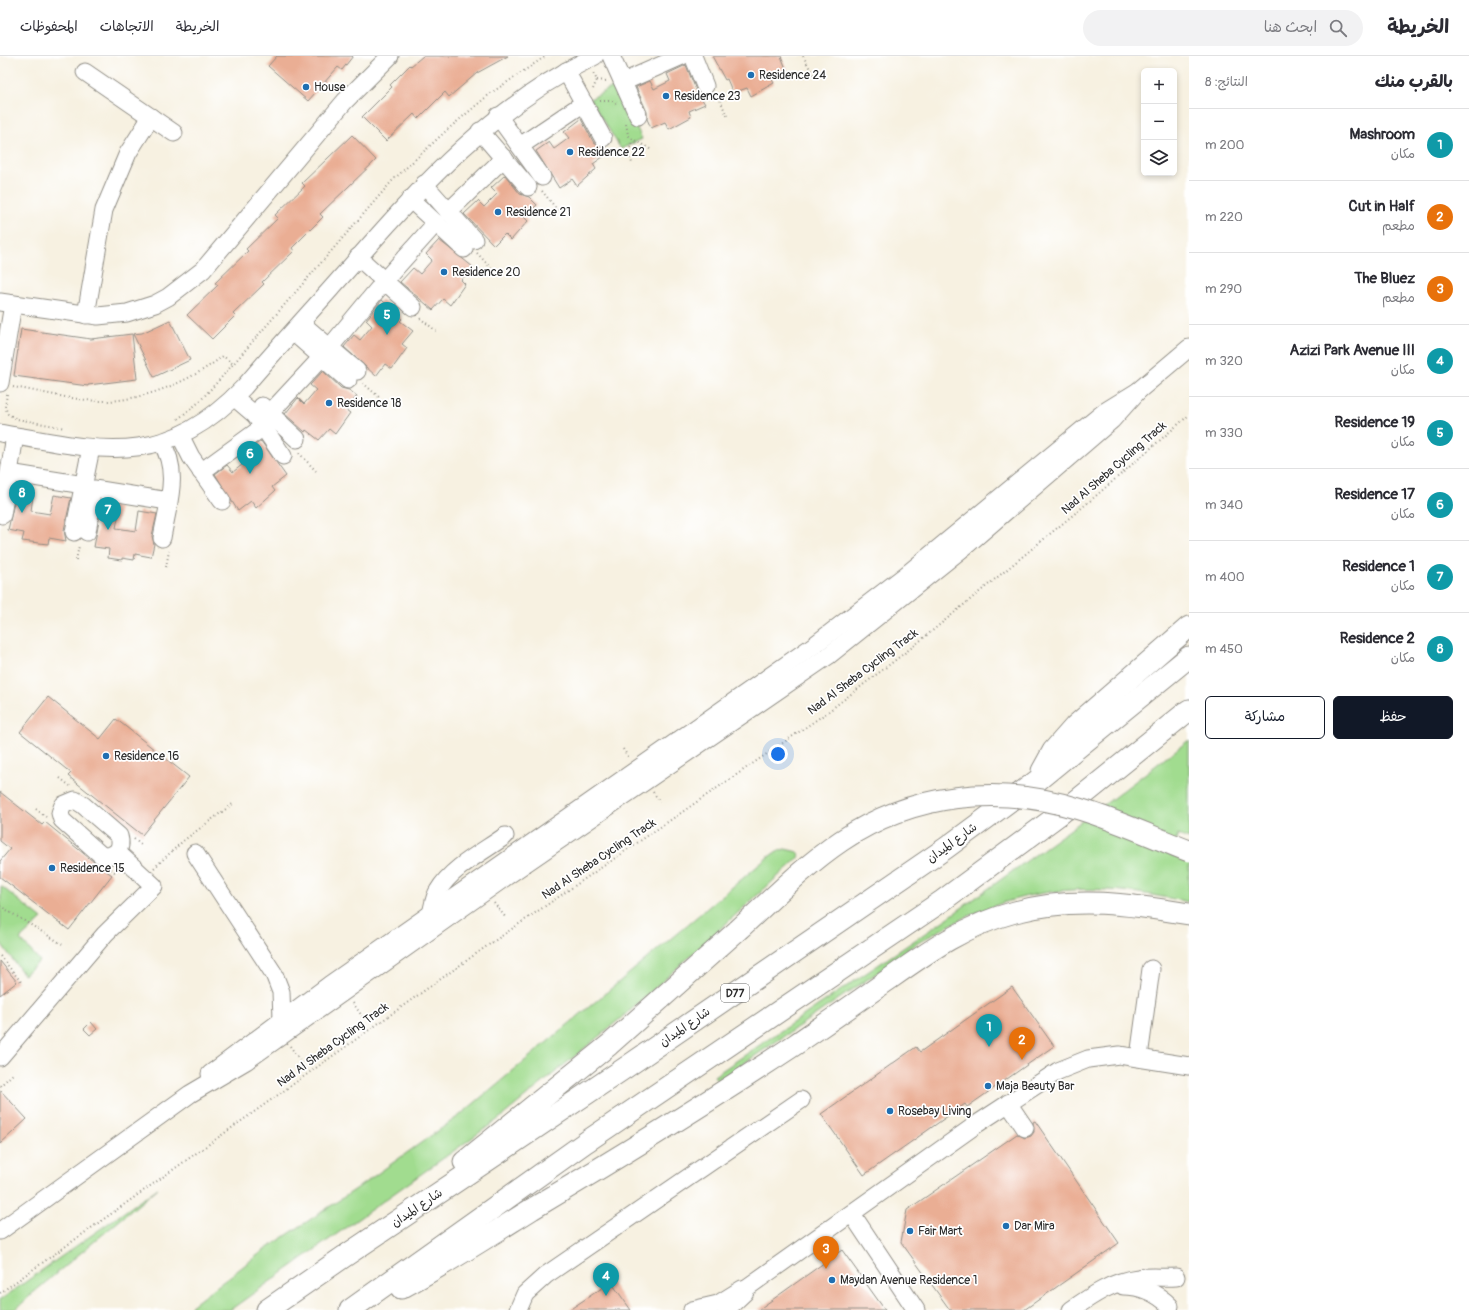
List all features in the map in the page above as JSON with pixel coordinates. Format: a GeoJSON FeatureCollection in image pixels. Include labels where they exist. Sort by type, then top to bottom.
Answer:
{"type":"FeatureCollection","features":[{"type":"Feature","properties":{"kind":"main road"},"geometry":{"type":"LineString","coordinates":[[1038,780],[1053,751],[1074,726],[1189,627]]}},
{"type":"Feature","properties":{"kind":"main road","name":"شارع الميدان"},"geometry":{"type":"LineString","coordinates":[[267,1310],[891,886],[1038,780],[1189,657]]}},
{"type":"Feature","properties":{"kind":"main road"},"geometry":{"type":"LineString","coordinates":[[353,1308],[586,1142],[942,902],[1060,814],[1188,711]]}},
{"type":"Feature","properties":{"kind":"main road"},"geometry":{"type":"LineString","coordinates":[[411,1213],[461,1165],[609,1045],[824,853],[852,834],[895,812],[948,798],[996,795],[1037,799],[1058,803],[1099,816],[1189,851]]}},
{"type":"Feature","properties":{"kind":"main road"},"geometry":{"type":"LineString","coordinates":[[353,1308],[420,1278],[628,1151],[780,1054],[840,1014],[928,951],[960,933],[1014,912],[1072,903],[1123,903],[1189,914]]}},
{"type":"Feature","properties":{"kind":"street"},"geometry":{"type":"LineString","coordinates":[[5,387],[2,364],[6,303],[86,315],[112,316],[141,309],[168,297],[203,270],[345,101],[390,56]]}},
{"type":"Feature","properties":{"kind":"street"},"geometry":{"type":"LineString","coordinates":[[611,56],[623,82],[631,117]]}},
{"type":"Feature","properties":{"kind":"street"},"geometry":{"type":"LineString","coordinates":[[623,82],[682,56]]}},
{"type":"Feature","properties":{"kind":"street"},"geometry":{"type":"LineString","coordinates":[[693,56],[711,83],[705,56]]}},
{"type":"Feature","properties":{"kind":"street"},"geometry":{"type":"LineString","coordinates":[[2,514],[7,434],[96,449],[124,449],[160,442],[176,428],[208,420],[239,392],[424,184],[498,116],[566,71],[590,58]]}},
{"type":"Feature","properties":{"kind":"street"},"geometry":{"type":"LineString","coordinates":[[566,71],[590,99],[603,138]]}},
{"type":"Feature","properties":{"kind":"street"},"geometry":{"type":"LineString","coordinates":[[85,72],[174,133]]}},
{"type":"Feature","properties":{"kind":"street"},"geometry":{"type":"LineString","coordinates":[[520,146],[590,99]]}},
{"type":"Feature","properties":{"kind":"street"},"geometry":{"type":"LineString","coordinates":[[498,116],[542,177]]}},
{"type":"Feature","properties":{"kind":"street"},"geometry":{"type":"LineString","coordinates":[[86,315],[104,210],[128,153],[151,117]]}},
{"type":"Feature","properties":{"kind":"street"},"geometry":{"type":"LineString","coordinates":[[480,131],[528,187]]}},
{"type":"Feature","properties":{"kind":"street"},"geometry":{"type":"LineString","coordinates":[[201,472],[266,420],[326,352],[381,285],[442,217],[504,158]]}},
{"type":"Feature","properties":{"kind":"street"},"geometry":{"type":"LineString","coordinates":[[424,184],[442,217]]}},
{"type":"Feature","properties":{"kind":"street"},"geometry":{"type":"LineString","coordinates":[[410,199],[442,217],[469,244]]}},
{"type":"Feature","properties":{"kind":"street"},"geometry":{"type":"LineString","coordinates":[[355,261],[409,311]]}},
{"type":"Feature","properties":{"kind":"street"},"geometry":{"type":"LineString","coordinates":[[297,327],[353,375]]}},
{"type":"Feature","properties":{"kind":"street"},"geometry":{"type":"LineString","coordinates":[[0,1231],[190,1094],[226,1060],[344,991],[510,874],[729,725],[834,651],[974,539],[1112,420],[1138,391],[1189,348]]}},
{"type":"Feature","properties":{"kind":"street"},"geometry":{"type":"LineString","coordinates":[[282,1028],[431,914],[813,646],[907,574],[1104,412],[1138,391]]}},
{"type":"Feature","properties":{"kind":"street"},"geometry":{"type":"LineString","coordinates":[[239,392],[251,410],[297,439]]}},
{"type":"Feature","properties":{"kind":"street"},"geometry":{"type":"LineString","coordinates":[[266,420],[283,456]]}},
{"type":"Feature","properties":{"kind":"street"},"geometry":{"type":"LineString","coordinates":[[176,428],[189,454],[222,501]]}},
{"type":"Feature","properties":{"kind":"street"},"geometry":{"type":"LineString","coordinates":[[160,442],[169,458],[172,471],[162,538]]}},
{"type":"Feature","properties":{"kind":"street"},"geometry":{"type":"LineString","coordinates":[[81,532],[96,449]]}},
{"type":"Feature","properties":{"kind":"street"},"geometry":{"type":"LineString","coordinates":[[5,467],[89,487],[168,501]]}},
{"type":"Feature","properties":{"kind":"street"},"geometry":{"type":"LineString","coordinates":[[431,914],[438,891],[446,880],[461,867],[504,836]]}},
{"type":"Feature","properties":{"kind":"street"},"geometry":{"type":"LineString","coordinates":[[0,1057],[105,934],[154,886],[117,852]]}},
{"type":"Feature","properties":{"kind":"street"},"geometry":{"type":"LineString","coordinates":[[195,853],[278,981],[282,998],[280,1013],[282,1028]]}},
{"type":"Feature","properties":{"kind":"street"},"geometry":{"type":"LineString","coordinates":[[1138,1057],[1151,969]]}},
{"type":"Feature","properties":{"kind":"street"},"geometry":{"type":"LineString","coordinates":[[692,1310],[718,1304],[742,1289],[745,1289],[1008,1103],[1070,1066],[1103,1056],[1119,1055],[1189,1066]]}},
{"type":"Feature","properties":{"kind":"street"},"geometry":{"type":"LineString","coordinates":[[518,1310],[525,1294],[546,1275],[801,1100]]}},
{"type":"Feature","properties":{"kind":"street"},"geometry":{"type":"LineString","coordinates":[[1008,1103],[1025,1128]]}},
{"type":"Feature","properties":{"kind":"street"},"geometry":{"type":"LineString","coordinates":[[852,1214],[916,1310]]}},
{"type":"Feature","properties":{"kind":"street"},"geometry":{"type":"LineString","coordinates":[[1071,1310],[1100,1291],[1137,1278],[1182,1274]]}},
{"type":"Feature","properties":{"kind":"street"},"geometry":{"type":"LineString","coordinates":[[1172,1308],[1168,1300],[1169,1288],[1182,1274]]}},
{"type":"Feature","properties":{"kind":"street"},"geometry":{"type":"LineString","coordinates":[[1113,1286],[1132,1286],[1146,1290],[1159,1296],[1172,1308]]}},
{"type":"Feature","properties":{"kind":"street"},"geometry":{"type":"LineString","coordinates":[[726,1310],[745,1292],[745,1289]]}},
{"type":"Feature","properties":{"kind":"path"},"geometry":{"type":"LineString","coordinates":[[176,428],[178,419],[198,403],[402,172],[447,130],[491,93],[546,56]]}},
{"type":"Feature","properties":{"kind":"path"},"geometry":{"type":"LineString","coordinates":[[803,56],[815,78]]}},
{"type":"Feature","properties":{"kind":"path"},"geometry":{"type":"LineString","coordinates":[[590,58],[597,80],[590,99],[614,101],[618,106]]}},
{"type":"Feature","properties":{"kind":"path"},"geometry":{"type":"LineString","coordinates":[[631,117],[628,135],[632,139],[646,145],[652,151]]}},
{"type":"Feature","properties":{"kind":"path"},"geometry":{"type":"LineString","coordinates":[[632,139],[632,146],[628,151],[632,162]]}},
{"type":"Feature","properties":{"kind":"path"},"geometry":{"type":"LineString","coordinates":[[72,430],[17,419],[11,416],[5,407],[5,387],[87,400],[110,401],[134,398],[158,390],[198,372],[223,356],[233,364]]}},
{"type":"Feature","properties":{"kind":"path","name":"Nad Al Sheba Cycling Track"},"geometry":{"type":"LineString","coordinates":[[0,1293],[488,946],[825,714],[927,635],[1090,501],[1189,415]]}},
{"type":"Feature","properties":{"kind":"path"},"geometry":{"type":"LineString","coordinates":[[623,749],[630,759]]}},
{"type":"Feature","properties":{"kind":"path"},"geometry":{"type":"LineString","coordinates":[[492,900],[506,918]]}},
{"type":"Feature","properties":{"kind":"path"},"geometry":{"type":"LineString","coordinates":[[0,906],[62,944]]}},
{"type":"Feature","properties":{"kind":"path"},"geometry":{"type":"LineString","coordinates":[[0,956],[22,983]]}},
{"type":"Feature","properties":{"kind":"path"},"geometry":{"type":"LineString","coordinates":[[344,991],[364,1019]]}},
{"type":"Feature","properties":{"kind":"path"},"geometry":{"type":"LineString","coordinates":[[282,1028],[302,1063]]}},
{"type":"Feature","properties":{"kind":"path"},"geometry":{"type":"LineString","coordinates":[[0,1086],[14,1073]]}},
{"type":"Feature","properties":{"kind":"green space"},"geometry":{"type":"Polygon","coordinates":[[[617,85],[642,139],[621,149],[590,99],[617,85]]]}},
{"type":"Feature","properties":{"kind":"green space"},"geometry":{"type":"Polygon","coordinates":[[[1189,740],[1189,839],[1178,835],[1170,855],[1189,863],[1189,902],[1148,894],[1108,890],[1079,890],[1052,892],[1000,904],[976,913],[927,937],[903,952],[902,956],[718,1081],[714,1076],[949,917],[1104,805],[1189,740]]]}},
{"type":"Feature","properties":{"kind":"green space"},"geometry":{"type":"Polygon","coordinates":[[[785,849],[798,852],[799,856],[632,1009],[500,1118],[230,1310],[186,1310],[263,1251],[356,1189],[460,1115],[767,858],[777,851],[785,849]]]}},
{"type":"Feature","properties":{"kind":"green space"},"geometry":{"type":"Polygon","coordinates":[[[1,886],[42,919],[20,939],[40,961],[24,975],[0,942],[1,886]]]}},
{"type":"Feature","properties":{"kind":"green space"},"geometry":{"type":"Polygon","coordinates":[[[158,1188],[33,1293],[15,1310],[0,1310],[0,1300],[158,1188]]]}},
{"type":"Feature","properties":{"kind":"building","name":"House"},"geometry":{"type":"Polygon","coordinates":[[[277,56],[353,56],[342,70],[338,67],[308,101],[268,66],[277,56]]]}},
{"type":"Feature","properties":{"kind":"building"},"geometry":{"type":"Polygon","coordinates":[[[423,56],[508,56],[477,73],[449,97],[445,92],[418,119],[414,114],[386,141],[362,117],[392,87],[390,85],[410,65],[411,66],[423,56]]]}},
{"type":"Feature","properties":{"kind":"building","name":"Residence 24"},"geometry":{"type":"Polygon","coordinates":[[[712,56],[781,56],[787,71],[771,78],[774,83],[751,96],[747,88],[733,93],[727,79],[725,80],[712,56]]]}},
{"type":"Feature","properties":{"kind":"building","name":"Residence 23"},"geometry":{"type":"Polygon","coordinates":[[[686,65],[696,90],[705,104],[689,111],[691,117],[669,129],[665,122],[651,128],[647,119],[647,112],[636,87],[650,81],[654,89],[670,81],[667,74],[686,65]]]}},
{"type":"Feature","properties":{"kind":"building","name":"Residence 22"},"geometry":{"type":"Polygon","coordinates":[[[581,119],[594,143],[602,148],[607,154],[593,164],[596,169],[577,186],[572,179],[559,188],[536,151],[549,142],[554,149],[569,138],[564,132],[581,119]]]}},
{"type":"Feature","properties":{"kind":"building"},"geometry":{"type":"Polygon","coordinates":[[[352,135],[376,160],[320,214],[323,217],[292,248],[294,251],[262,282],[264,284],[233,314],[235,316],[212,339],[187,315],[218,285],[215,283],[248,251],[246,249],[278,218],[275,215],[305,186],[302,183],[352,135]]]}},
{"type":"Feature","properties":{"kind":"building","name":"Residence 21"},"geometry":{"type":"Polygon","coordinates":[[[505,175],[520,194],[529,197],[537,205],[524,217],[528,221],[511,240],[505,234],[494,245],[464,214],[478,201],[484,207],[497,194],[491,188],[505,175]]]}},
{"type":"Feature","properties":{"kind":"building","name":"Residence 20"},"geometry":{"type":"Polygon","coordinates":[[[439,240],[473,267],[461,280],[465,284],[450,305],[443,299],[433,310],[400,282],[413,268],[420,274],[432,260],[426,254],[439,240]]]}},
{"type":"Feature","properties":{"kind":"building"},"geometry":{"type":"Polygon","coordinates":[[[382,300],[402,319],[400,321],[413,331],[402,344],[407,348],[392,369],[385,364],[376,376],[344,347],[354,335],[360,340],[372,326],[366,320],[382,300]]]}},
{"type":"Feature","properties":{"kind":"building"},"geometry":{"type":"Polygon","coordinates":[[[170,320],[190,360],[154,377],[133,334],[142,333],[170,320]]]}},
{"type":"Feature","properties":{"kind":"building"},"geometry":{"type":"Polygon","coordinates":[[[21,329],[91,339],[132,334],[137,379],[88,386],[14,376],[21,329]]]}},
{"type":"Feature","properties":{"kind":"building","name":"Residence 18"},"geometry":{"type":"Polygon","coordinates":[[[323,371],[341,388],[349,390],[357,396],[346,410],[350,413],[335,434],[329,429],[319,440],[306,430],[305,432],[285,414],[298,398],[304,404],[316,390],[310,385],[323,371]]]}},
{"type":"Feature","properties":{"kind":"building"},"geometry":{"type":"Polygon","coordinates":[[[261,441],[286,476],[272,487],[275,491],[256,508],[251,501],[238,511],[215,474],[227,465],[233,472],[247,461],[242,454],[261,441]]]}},
{"type":"Feature","properties":{"kind":"building"},"geometry":{"type":"Polygon","coordinates":[[[16,494],[33,496],[31,511],[50,514],[54,495],[71,498],[64,530],[66,541],[49,538],[48,544],[22,541],[24,533],[8,530],[16,494]]]}},
{"type":"Feature","properties":{"kind":"building"},"geometry":{"type":"Polygon","coordinates":[[[102,504],[120,508],[116,528],[136,531],[139,511],[157,514],[152,536],[154,544],[151,557],[135,554],[134,560],[108,558],[109,549],[94,547],[102,504]]]}},
{"type":"Feature","properties":{"kind":"building","name":"Residence 16"},"geometry":{"type":"Polygon","coordinates":[[[48,697],[100,739],[116,719],[189,777],[142,835],[68,776],[71,773],[20,732],[48,697]]]}},
{"type":"Feature","properties":{"kind":"building","name":"Residence 15"},"geometry":{"type":"Polygon","coordinates":[[[0,792],[42,825],[45,822],[112,875],[69,930],[0,877],[0,861],[10,849],[0,841],[0,792]]]}},
{"type":"Feature","properties":{"kind":"building"},"geometry":{"type":"Polygon","coordinates":[[[0,961],[17,982],[0,995],[0,961]]]}},
{"type":"Feature","properties":{"kind":"building"},"geometry":{"type":"Polygon","coordinates":[[[1012,987],[1054,1046],[967,1107],[965,1104],[864,1175],[821,1114],[916,1047],[920,1052],[1012,987]]]}},
{"type":"Feature","properties":{"kind":"building"},"geometry":{"type":"Polygon","coordinates":[[[91,1022],[97,1029],[90,1035],[84,1029],[91,1022]]]}},
{"type":"Feature","properties":{"kind":"building"},"geometry":{"type":"Polygon","coordinates":[[[0,1090],[27,1119],[0,1144],[0,1090]]]}},
{"type":"Feature","properties":{"kind":"building","name":"Dar Mira"},"geometry":{"type":"Polygon","coordinates":[[[1035,1121],[1119,1243],[1024,1310],[950,1310],[901,1242],[907,1210],[1017,1134],[1025,1138],[1031,1136],[1034,1132],[1033,1122],[1035,1121]]]}},
{"type":"Feature","properties":{"kind":"building","name":"Maydan Avenue Residence 1"},"geometry":{"type":"Polygon","coordinates":[[[842,1250],[885,1310],[758,1310],[842,1250]]]}},
{"type":"Feature","properties":{"kind":"building"},"geometry":{"type":"Polygon","coordinates":[[[611,1282],[631,1310],[569,1310],[611,1282]]]}},
{"type":"Feature","properties":{"kind":"place","name":"Residence 24"},"geometry":{"type":"Point","coordinates":[751,75]}},
{"type":"Feature","properties":{"kind":"place","name":"House"},"geometry":{"type":"Point","coordinates":[306,87]}},
{"type":"Feature","properties":{"kind":"place","name":"Residence 23"},"geometry":{"type":"Point","coordinates":[666,96]}},
{"type":"Feature","properties":{"kind":"place","name":"Residence 22"},"geometry":{"type":"Point","coordinates":[570,152]}},
{"type":"Feature","properties":{"kind":"place","name":"Residence 21"},"geometry":{"type":"Point","coordinates":[498,212]}},
{"type":"Feature","properties":{"kind":"place","name":"Residence 20"},"geometry":{"type":"Point","coordinates":[444,272]}},
{"type":"Feature","properties":{"kind":"place","name":"Residence 19"},"geometry":{"type":"Point","coordinates":[387,335]}},
{"type":"Feature","properties":{"kind":"place","name":"Residence 18"},"geometry":{"type":"Point","coordinates":[329,403]}},
{"type":"Feature","properties":{"kind":"place","name":"Residence 17"},"geometry":{"type":"Point","coordinates":[250,474]}},
{"type":"Feature","properties":{"kind":"place","name":"Residence 2"},"geometry":{"type":"Point","coordinates":[22,513]}},
{"type":"Feature","properties":{"kind":"place","name":"Residence 1"},"geometry":{"type":"Point","coordinates":[108,530]}},
{"type":"Feature","properties":{"kind":"place","name":"Residence 16"},"geometry":{"type":"Point","coordinates":[106,756]}},
{"type":"Feature","properties":{"kind":"place","name":"Residence 15"},"geometry":{"type":"Point","coordinates":[52,868]}},
{"type":"Feature","properties":{"kind":"place","name":"Mashroom"},"geometry":{"type":"Point","coordinates":[989,1047]}},
{"type":"Feature","properties":{"kind":"place","name":"Cut in Half"},"geometry":{"type":"Point","coordinates":[1022,1060]}},
{"type":"Feature","properties":{"kind":"place","name":"Maja Beauty Bar"},"geometry":{"type":"Point","coordinates":[988,1086]}},
{"type":"Feature","properties":{"kind":"place","name":"Rosebay Living"},"geometry":{"type":"Point","coordinates":[890,1111]}},
{"type":"Feature","properties":{"kind":"place","name":"Dar Mira"},"geometry":{"type":"Point","coordinates":[1006,1226]}},
{"type":"Feature","properties":{"kind":"place","name":"Fair Mart"},"geometry":{"type":"Point","coordinates":[910,1231]}},
{"type":"Feature","properties":{"kind":"place","name":"The Bluez"},"geometry":{"type":"Point","coordinates":[826,1269]}},
{"type":"Feature","properties":{"kind":"place","name":"Maydan Avenue Residence 1"},"geometry":{"type":"Point","coordinates":[832,1280]}},
{"type":"Feature","properties":{"kind":"place","name":"Azizi Park Avenue III"},"geometry":{"type":"Point","coordinates":[606,1296]}}]}
